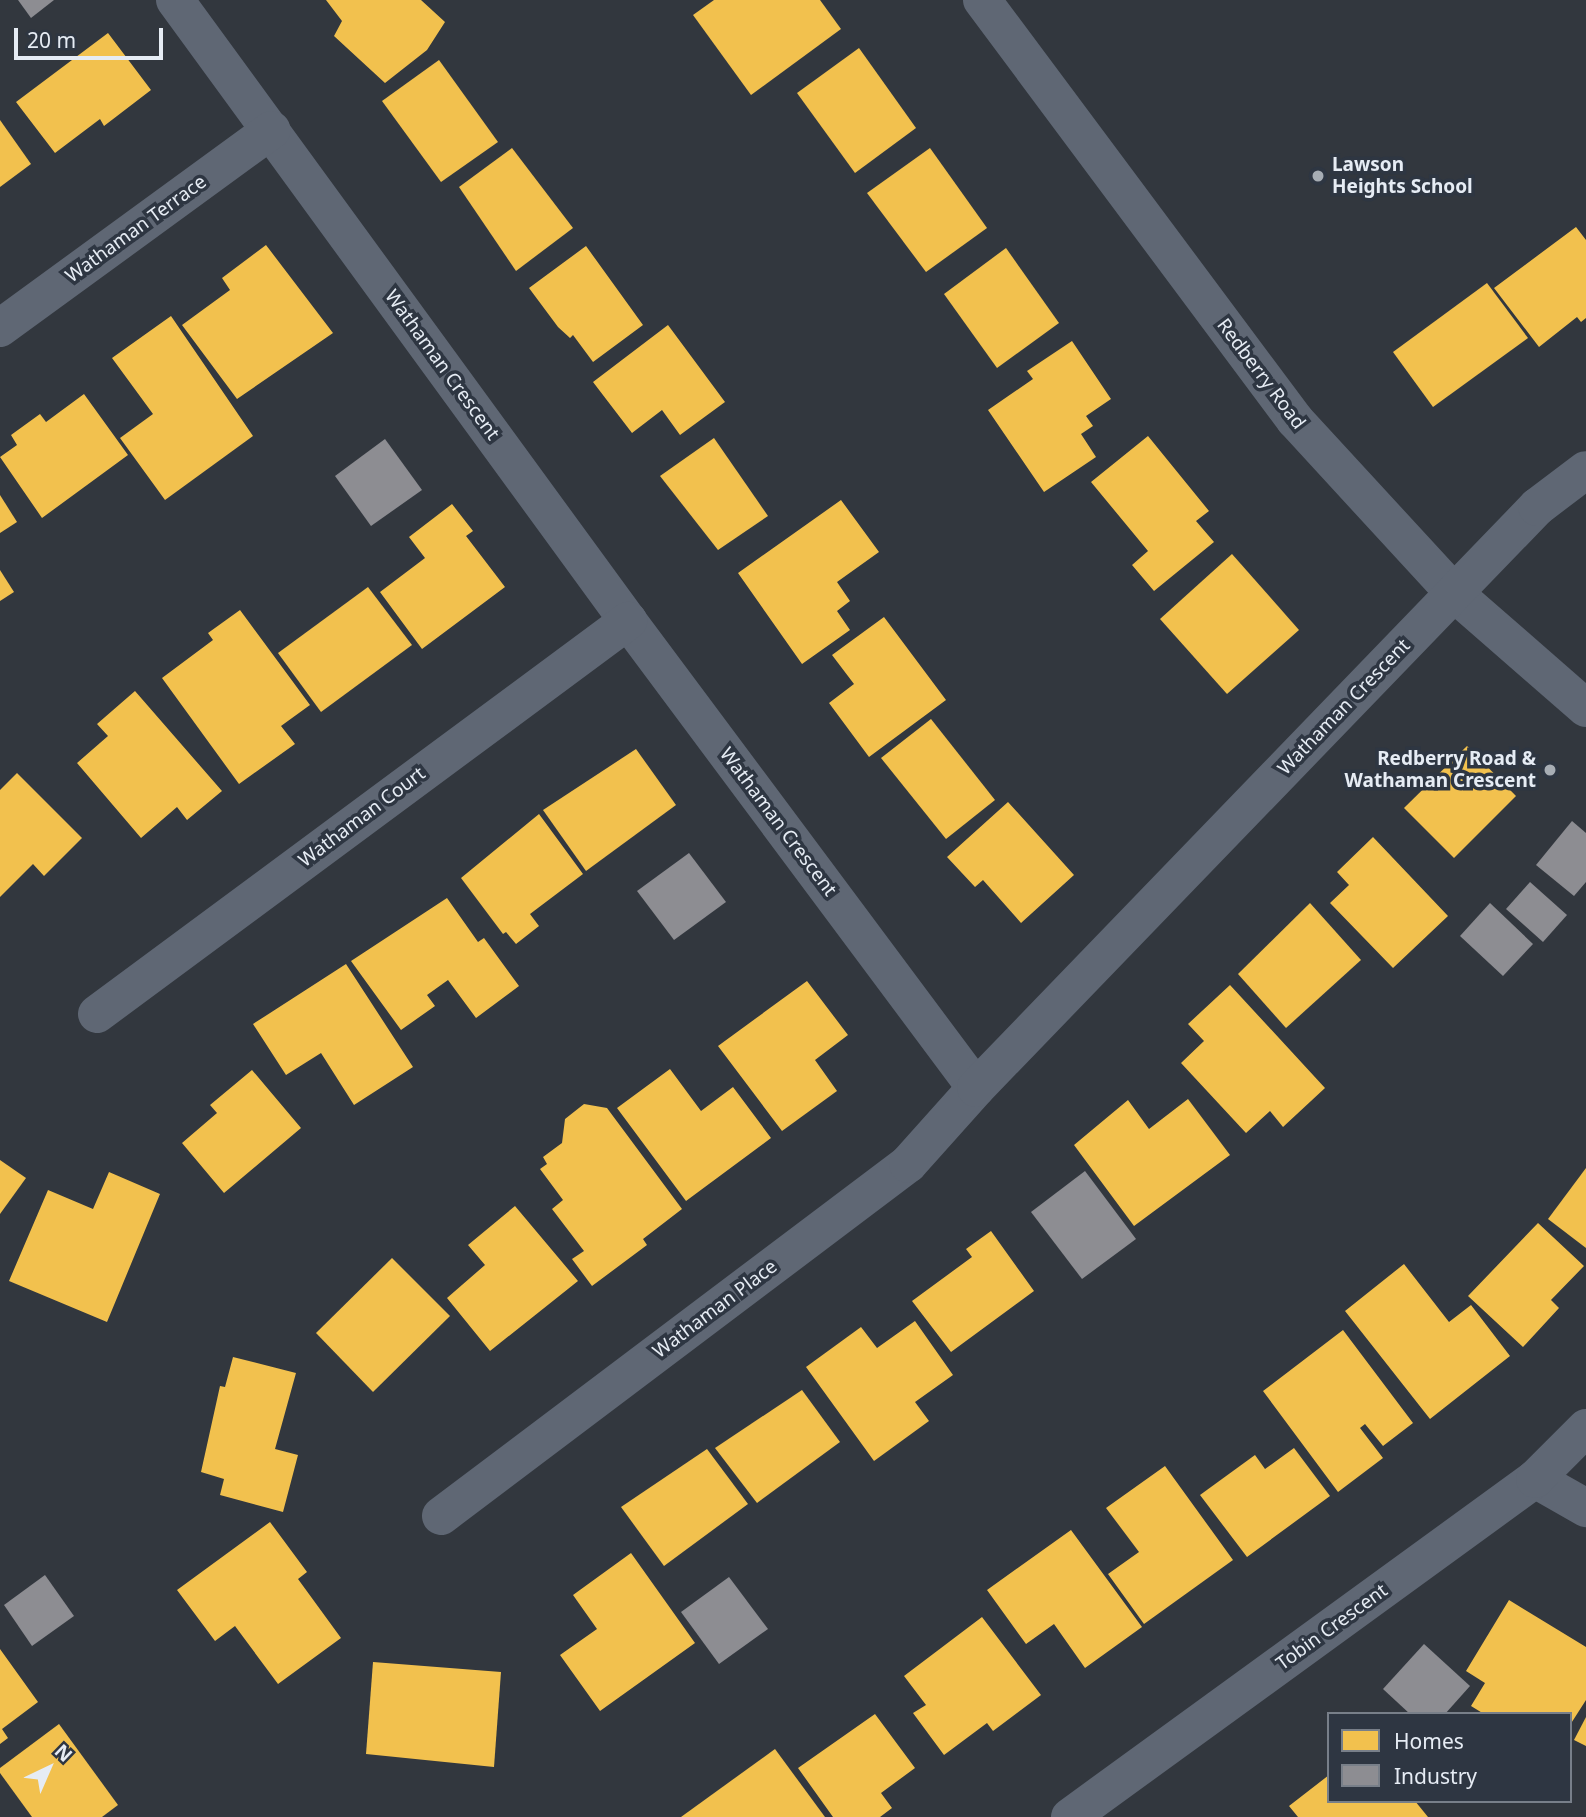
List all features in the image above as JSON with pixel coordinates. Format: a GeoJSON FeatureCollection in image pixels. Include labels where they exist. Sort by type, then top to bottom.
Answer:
{"type":"FeatureCollection","features":[{"type":"Feature","properties":{"kind":"street","name":"Wathaman Crescent"},"geometry":{"type":"LineString","coordinates":[[175,0],[628,621],[976,1088],[1537,507],[1586,470]]}},
{"type":"Feature","properties":{"kind":"street","name":"Redberry Road"},"geometry":{"type":"LineString","coordinates":[[982,0],[1295,420],[1454,593],[1586,708]]}},
{"type":"Feature","properties":{"kind":"street","name":"Wathaman Terrace"},"geometry":{"type":"LineString","coordinates":[[0,328],[272,130]]}},
{"type":"Feature","properties":{"kind":"street","name":"Wathaman Court"},"geometry":{"type":"LineString","coordinates":[[97,1014],[628,621]]}},
{"type":"Feature","properties":{"kind":"street","name":"Wathaman Place"},"geometry":{"type":"LineString","coordinates":[[441,1516],[908,1164],[976,1088]]}},
{"type":"Feature","properties":{"kind":"street","name":"Tobin Crescent"},"geometry":{"type":"LineString","coordinates":[[1070,1817],[1535,1479],[1586,1428]]}},
{"type":"Feature","properties":{"kind":"street"},"geometry":{"type":"LineString","coordinates":[[1535,1479],[1586,1508]]}},
{"type":"Feature","properties":{"kind":"building: Homes"},"geometry":{"type":"Polygon","coordinates":[[[326,0],[421,0],[445,22],[427,50],[385,83],[334,36],[342,21],[326,0]]]}},
{"type":"Feature","properties":{"kind":"building: Homes"},"geometry":{"type":"Polygon","coordinates":[[[714,0],[820,0],[841,29],[751,95],[693,15],[714,0]]]}},
{"type":"Feature","properties":{"kind":"building: Homes"},"geometry":{"type":"Polygon","coordinates":[[[108,33],[151,90],[104,126],[100,119],[55,153],[16,102],[108,33]]]}},
{"type":"Feature","properties":{"kind":"building: Homes"},"geometry":{"type":"Polygon","coordinates":[[[859,48],[916,128],[855,173],[797,93],[859,48]]]}},
{"type":"Feature","properties":{"kind":"building: Homes"},"geometry":{"type":"Polygon","coordinates":[[[439,60],[498,142],[441,182],[382,101],[439,60]]]}},
{"type":"Feature","properties":{"kind":"building: Homes"},"geometry":{"type":"Polygon","coordinates":[[[0,120],[31,164],[0,187],[0,120]]]}},
{"type":"Feature","properties":{"kind":"building: Homes"},"geometry":{"type":"Polygon","coordinates":[[[512,148],[573,228],[516,271],[459,187],[512,148]]]}},
{"type":"Feature","properties":{"kind":"building: Homes"},"geometry":{"type":"Polygon","coordinates":[[[930,148],[987,228],[926,272],[867,193],[930,148]]]}},
{"type":"Feature","properties":{"kind":"building: Homes"},"geometry":{"type":"Polygon","coordinates":[[[1576,227],[1586,240],[1586,318],[1581,322],[1577,317],[1539,347],[1494,288],[1576,227]]]}},
{"type":"Feature","properties":{"kind":"building: Homes"},"geometry":{"type":"Polygon","coordinates":[[[266,245],[333,333],[237,399],[182,325],[230,290],[222,278],[266,245]]]}},
{"type":"Feature","properties":{"kind":"building: Homes"},"geometry":{"type":"Polygon","coordinates":[[[586,246],[643,325],[593,362],[573,335],[570,338],[558,327],[529,288],[586,246]]]}},
{"type":"Feature","properties":{"kind":"building: Homes"},"geometry":{"type":"Polygon","coordinates":[[[1006,248],[1059,323],[997,368],[944,294],[1006,248]]]}},
{"type":"Feature","properties":{"kind":"building: Homes"},"geometry":{"type":"Polygon","coordinates":[[[1487,283],[1528,338],[1433,407],[1393,352],[1487,283]]]}},
{"type":"Feature","properties":{"kind":"building: Homes"},"geometry":{"type":"Polygon","coordinates":[[[171,316],[253,436],[165,500],[120,438],[153,414],[112,358],[171,316]]]}},
{"type":"Feature","properties":{"kind":"building: Homes"},"geometry":{"type":"Polygon","coordinates":[[[668,325],[725,402],[680,435],[662,410],[632,433],[593,382],[668,325]]]}},
{"type":"Feature","properties":{"kind":"building: Homes"},"geometry":{"type":"Polygon","coordinates":[[[1072,341],[1111,399],[1086,416],[1093,426],[1081,434],[1096,457],[1044,492],[988,410],[1033,379],[1027,371],[1072,341]]]}},
{"type":"Feature","properties":{"kind":"building: Homes"},"geometry":{"type":"Polygon","coordinates":[[[84,394],[128,455],[42,518],[0,457],[17,445],[11,435],[40,414],[46,422],[84,394]]]}},
{"type":"Feature","properties":{"kind":"building: Homes"},"geometry":{"type":"Polygon","coordinates":[[[1148,436],[1209,511],[1196,521],[1214,542],[1154,591],[1132,565],[1148,551],[1091,482],[1148,436]]]}},
{"type":"Feature","properties":{"kind":"building: Homes"},"geometry":{"type":"Polygon","coordinates":[[[714,438],[768,516],[718,550],[660,476],[714,438]]]}},
{"type":"Feature","properties":{"kind":"building: Homes"},"geometry":{"type":"Polygon","coordinates":[[[0,495],[17,522],[0,533],[0,495]]]}},
{"type":"Feature","properties":{"kind":"building: Homes"},"geometry":{"type":"Polygon","coordinates":[[[841,500],[879,552],[837,582],[850,601],[837,611],[850,630],[802,664],[738,573],[841,500]]]}},
{"type":"Feature","properties":{"kind":"building: Homes"},"geometry":{"type":"Polygon","coordinates":[[[452,504],[473,531],[466,536],[505,587],[422,649],[380,592],[425,558],[409,537],[452,504]]]}},
{"type":"Feature","properties":{"kind":"building: Homes"},"geometry":{"type":"Polygon","coordinates":[[[1232,554],[1299,630],[1227,694],[1160,619],[1232,554]]]}},
{"type":"Feature","properties":{"kind":"building: Homes"},"geometry":{"type":"Polygon","coordinates":[[[0,570],[14,592],[0,601],[0,570]]]}},
{"type":"Feature","properties":{"kind":"building: Homes"},"geometry":{"type":"Polygon","coordinates":[[[368,587],[412,645],[321,712],[278,653],[368,587]]]}},
{"type":"Feature","properties":{"kind":"building: Homes"},"geometry":{"type":"Polygon","coordinates":[[[240,610],[310,705],[281,726],[295,744],[239,784],[162,678],[213,640],[208,633],[240,610]]]}},
{"type":"Feature","properties":{"kind":"building: Homes"},"geometry":{"type":"Polygon","coordinates":[[[884,617],[946,700],[869,757],[829,703],[854,684],[832,655],[884,617]]]}},
{"type":"Feature","properties":{"kind":"building: Homes"},"geometry":{"type":"Polygon","coordinates":[[[135,691],[222,791],[187,820],[177,807],[141,838],[77,763],[108,736],[97,724],[135,691]]]}},
{"type":"Feature","properties":{"kind":"building: Homes"},"geometry":{"type":"Polygon","coordinates":[[[931,719],[995,800],[946,839],[881,758],[931,719]]]}},
{"type":"Feature","properties":{"kind":"building: Homes"},"geometry":{"type":"Polygon","coordinates":[[[1467,746],[1516,796],[1454,858],[1404,808],[1467,746]]]}},
{"type":"Feature","properties":{"kind":"building: Homes"},"geometry":{"type":"Polygon","coordinates":[[[636,749],[676,805],[586,871],[543,810],[636,749]]]}},
{"type":"Feature","properties":{"kind":"building: Homes"},"geometry":{"type":"Polygon","coordinates":[[[17,773],[82,838],[44,876],[33,864],[0,897],[0,790],[17,773]]]}},
{"type":"Feature","properties":{"kind":"building: Homes"},"geometry":{"type":"Polygon","coordinates":[[[1008,802],[1074,875],[1021,923],[983,880],[975,887],[947,857],[1008,802]]]}},
{"type":"Feature","properties":{"kind":"building: Homes"},"geometry":{"type":"Polygon","coordinates":[[[539,814],[583,874],[530,914],[539,926],[516,944],[506,932],[503,934],[461,878],[539,814]]]}},
{"type":"Feature","properties":{"kind":"building: Homes"},"geometry":{"type":"Polygon","coordinates":[[[1373,837],[1448,916],[1393,968],[1330,903],[1349,885],[1337,872],[1373,837]]]}},
{"type":"Feature","properties":{"kind":"building: Homes"},"geometry":{"type":"Polygon","coordinates":[[[447,898],[478,942],[484,938],[519,986],[476,1018],[448,980],[427,995],[435,1006],[401,1030],[351,961],[447,898]]]}},
{"type":"Feature","properties":{"kind":"building: Homes"},"geometry":{"type":"Polygon","coordinates":[[[1310,903],[1361,960],[1286,1028],[1238,974],[1310,903]]]}},
{"type":"Feature","properties":{"kind":"building: Homes"},"geometry":{"type":"Polygon","coordinates":[[[346,964],[413,1067],[354,1105],[321,1053],[286,1075],[253,1024],[346,964]]]}},
{"type":"Feature","properties":{"kind":"building: Homes"},"geometry":{"type":"Polygon","coordinates":[[[807,981],[848,1035],[815,1060],[837,1091],[782,1131],[718,1046],[807,981]]]}},
{"type":"Feature","properties":{"kind":"building: Homes"},"geometry":{"type":"Polygon","coordinates":[[[1230,985],[1325,1088],[1283,1127],[1270,1111],[1246,1133],[1181,1063],[1204,1041],[1188,1024],[1230,985]]]}},
{"type":"Feature","properties":{"kind":"building: Homes"},"geometry":{"type":"Polygon","coordinates":[[[670,1069],[701,1111],[733,1087],[771,1138],[686,1201],[617,1108],[670,1069]]]}},
{"type":"Feature","properties":{"kind":"building: Homes"},"geometry":{"type":"Polygon","coordinates":[[[252,1070],[301,1128],[224,1193],[182,1143],[217,1113],[210,1105],[252,1070]]]}},
{"type":"Feature","properties":{"kind":"building: Homes"},"geometry":{"type":"Polygon","coordinates":[[[1188,1099],[1230,1155],[1134,1226],[1074,1145],[1128,1100],[1149,1129],[1188,1099]]]}},
{"type":"Feature","properties":{"kind":"building: Homes"},"geometry":{"type":"Polygon","coordinates":[[[584,1104],[607,1108],[682,1209],[643,1239],[647,1245],[592,1286],[572,1259],[584,1251],[552,1209],[563,1200],[540,1169],[547,1164],[543,1157],[562,1143],[565,1119],[584,1104]]]}},
{"type":"Feature","properties":{"kind":"building: Homes"},"geometry":{"type":"Polygon","coordinates":[[[0,1160],[26,1178],[0,1214],[0,1160]]]}},
{"type":"Feature","properties":{"kind":"building: Homes"},"geometry":{"type":"Polygon","coordinates":[[[1586,1168],[1586,1248],[1548,1219],[1586,1168]]]}},
{"type":"Feature","properties":{"kind":"building: Homes"},"geometry":{"type":"Polygon","coordinates":[[[109,1172],[160,1194],[107,1322],[9,1281],[48,1190],[93,1209],[109,1172]]]}},
{"type":"Feature","properties":{"kind":"building: Homes"},"geometry":{"type":"Polygon","coordinates":[[[515,1206],[578,1281],[490,1351],[447,1298],[485,1265],[468,1245],[515,1206]]]}},
{"type":"Feature","properties":{"kind":"building: Homes"},"geometry":{"type":"Polygon","coordinates":[[[1538,1223],[1584,1266],[1551,1300],[1559,1308],[1523,1347],[1468,1296],[1538,1223]]]}},
{"type":"Feature","properties":{"kind":"building: Homes"},"geometry":{"type":"Polygon","coordinates":[[[991,1231],[1034,1291],[951,1352],[912,1301],[972,1257],[966,1249],[991,1231]]]}},
{"type":"Feature","properties":{"kind":"building: Homes"},"geometry":{"type":"Polygon","coordinates":[[[392,1258],[450,1316],[373,1392],[316,1333],[392,1258]]]}},
{"type":"Feature","properties":{"kind":"building: Homes"},"geometry":{"type":"Polygon","coordinates":[[[1404,1264],[1449,1322],[1471,1305],[1510,1356],[1430,1419],[1345,1311],[1404,1264]]]}},
{"type":"Feature","properties":{"kind":"building: Homes"},"geometry":{"type":"Polygon","coordinates":[[[915,1321],[953,1375],[915,1402],[929,1421],[874,1461],[806,1367],[861,1327],[877,1348],[915,1321]]]}},
{"type":"Feature","properties":{"kind":"building: Homes"},"geometry":{"type":"Polygon","coordinates":[[[1343,1330],[1413,1423],[1383,1446],[1365,1424],[1360,1428],[1383,1458],[1338,1492],[1263,1391],[1343,1330]]]}},
{"type":"Feature","properties":{"kind":"building: Homes"},"geometry":{"type":"Polygon","coordinates":[[[233,1357],[296,1373],[275,1449],[298,1455],[283,1512],[220,1495],[224,1479],[201,1472],[220,1386],[225,1387],[233,1357]]]}},
{"type":"Feature","properties":{"kind":"building: Homes"},"geometry":{"type":"Polygon","coordinates":[[[802,1390],[840,1442],[757,1503],[715,1448],[802,1390]]]}},
{"type":"Feature","properties":{"kind":"building: Homes"},"geometry":{"type":"Polygon","coordinates":[[[1294,1448],[1330,1496],[1247,1557],[1200,1495],[1255,1455],[1265,1469],[1294,1448]]]}},
{"type":"Feature","properties":{"kind":"building: Homes"},"geometry":{"type":"Polygon","coordinates":[[[707,1449],[748,1504],[664,1566],[621,1507],[707,1449]]]}},
{"type":"Feature","properties":{"kind":"building: Homes"},"geometry":{"type":"Polygon","coordinates":[[[1165,1466],[1233,1560],[1144,1624],[1108,1574],[1139,1552],[1106,1508],[1165,1466]]]}},
{"type":"Feature","properties":{"kind":"building: Homes"},"geometry":{"type":"Polygon","coordinates":[[[270,1522],[307,1572],[298,1579],[341,1638],[278,1684],[235,1626],[215,1641],[177,1590],[270,1522]]]}},
{"type":"Feature","properties":{"kind":"building: Homes"},"geometry":{"type":"Polygon","coordinates":[[[1071,1530],[1142,1627],[1085,1668],[1054,1624],[1026,1644],[987,1590],[1071,1530]]]}},
{"type":"Feature","properties":{"kind":"building: Homes"},"geometry":{"type":"Polygon","coordinates":[[[631,1553],[695,1643],[600,1711],[560,1655],[597,1629],[573,1595],[631,1553]]]}},
{"type":"Feature","properties":{"kind":"building: Homes"},"geometry":{"type":"Polygon","coordinates":[[[1509,1600],[1586,1647],[1586,1700],[1572,1722],[1572,1712],[1481,1712],[1471,1706],[1485,1683],[1466,1671],[1509,1600]]]}},
{"type":"Feature","properties":{"kind":"building: Homes"},"geometry":{"type":"Polygon","coordinates":[[[982,1617],[1041,1695],[993,1731],[987,1723],[944,1755],[913,1713],[926,1705],[904,1676],[982,1617]]]}},
{"type":"Feature","properties":{"kind":"building: Homes"},"geometry":{"type":"Polygon","coordinates":[[[0,1649],[38,1702],[2,1729],[8,1738],[0,1744],[0,1649]]]}},
{"type":"Feature","properties":{"kind":"building: Homes"},"geometry":{"type":"Polygon","coordinates":[[[373,1662],[501,1672],[494,1767],[366,1754],[373,1662]]]}},
{"type":"Feature","properties":{"kind":"building: Homes"},"geometry":{"type":"Polygon","coordinates":[[[875,1714],[915,1768],[881,1793],[892,1808],[880,1817],[833,1817],[798,1768],[875,1714]]]}},
{"type":"Feature","properties":{"kind":"building: Homes"},"geometry":{"type":"Polygon","coordinates":[[[1586,1717],[1586,1746],[1574,1740],[1586,1717]]]}},
{"type":"Feature","properties":{"kind":"building: Homes"},"geometry":{"type":"Polygon","coordinates":[[[59,1724],[118,1805],[102,1817],[32,1817],[0,1773],[0,1768],[59,1724]]]}},
{"type":"Feature","properties":{"kind":"building: Homes"},"geometry":{"type":"Polygon","coordinates":[[[775,1749],[825,1817],[681,1817],[775,1749]]]}},
{"type":"Feature","properties":{"kind":"building: Homes"},"geometry":{"type":"Polygon","coordinates":[[[1327,1777],[1327,1803],[1417,1803],[1428,1817],[1298,1817],[1289,1806],[1327,1777]]]}},
{"type":"Feature","properties":{"kind":"building: Industry"},"geometry":{"type":"Polygon","coordinates":[[[18,0],[54,0],[31,18],[18,0]]]}},
{"type":"Feature","properties":{"kind":"building: Industry"},"geometry":{"type":"Polygon","coordinates":[[[385,439],[422,490],[371,526],[335,476],[385,439]]]}},
{"type":"Feature","properties":{"kind":"building: Industry"},"geometry":{"type":"Polygon","coordinates":[[[1572,821],[1586,833],[1586,882],[1574,896],[1536,865],[1572,821]]]}},
{"type":"Feature","properties":{"kind":"building: Industry"},"geometry":{"type":"Polygon","coordinates":[[[689,853],[726,902],[674,940],[637,891],[689,853]]]}},
{"type":"Feature","properties":{"kind":"building: Industry"},"geometry":{"type":"Polygon","coordinates":[[[1530,882],[1567,915],[1543,942],[1506,909],[1530,882]]]}},
{"type":"Feature","properties":{"kind":"building: Industry"},"geometry":{"type":"Polygon","coordinates":[[[1490,903],[1533,944],[1503,976],[1460,936],[1490,903]]]}},
{"type":"Feature","properties":{"kind":"building: Industry"},"geometry":{"type":"Polygon","coordinates":[[[1085,1171],[1136,1239],[1082,1279],[1031,1212],[1085,1171]]]}},
{"type":"Feature","properties":{"kind":"building: Industry"},"geometry":{"type":"Polygon","coordinates":[[[45,1575],[74,1616],[32,1646],[4,1605],[45,1575]]]}},
{"type":"Feature","properties":{"kind":"building: Industry"},"geometry":{"type":"Polygon","coordinates":[[[729,1577],[768,1629],[719,1664],[681,1612],[729,1577]]]}},
{"type":"Feature","properties":{"kind":"building: Industry"},"geometry":{"type":"Polygon","coordinates":[[[1424,1644],[1470,1686],[1447,1712],[1408,1712],[1383,1689],[1424,1644]]]}},
{"type":"Feature","properties":{"kind":"place","name":"Lawson Heights School"},"geometry":{"type":"Point","coordinates":[1318,176]}},
{"type":"Feature","properties":{"kind":"place","name":"Redberry Road & Wathaman Crescent"},"geometry":{"type":"Point","coordinates":[1550,770]}}]}
